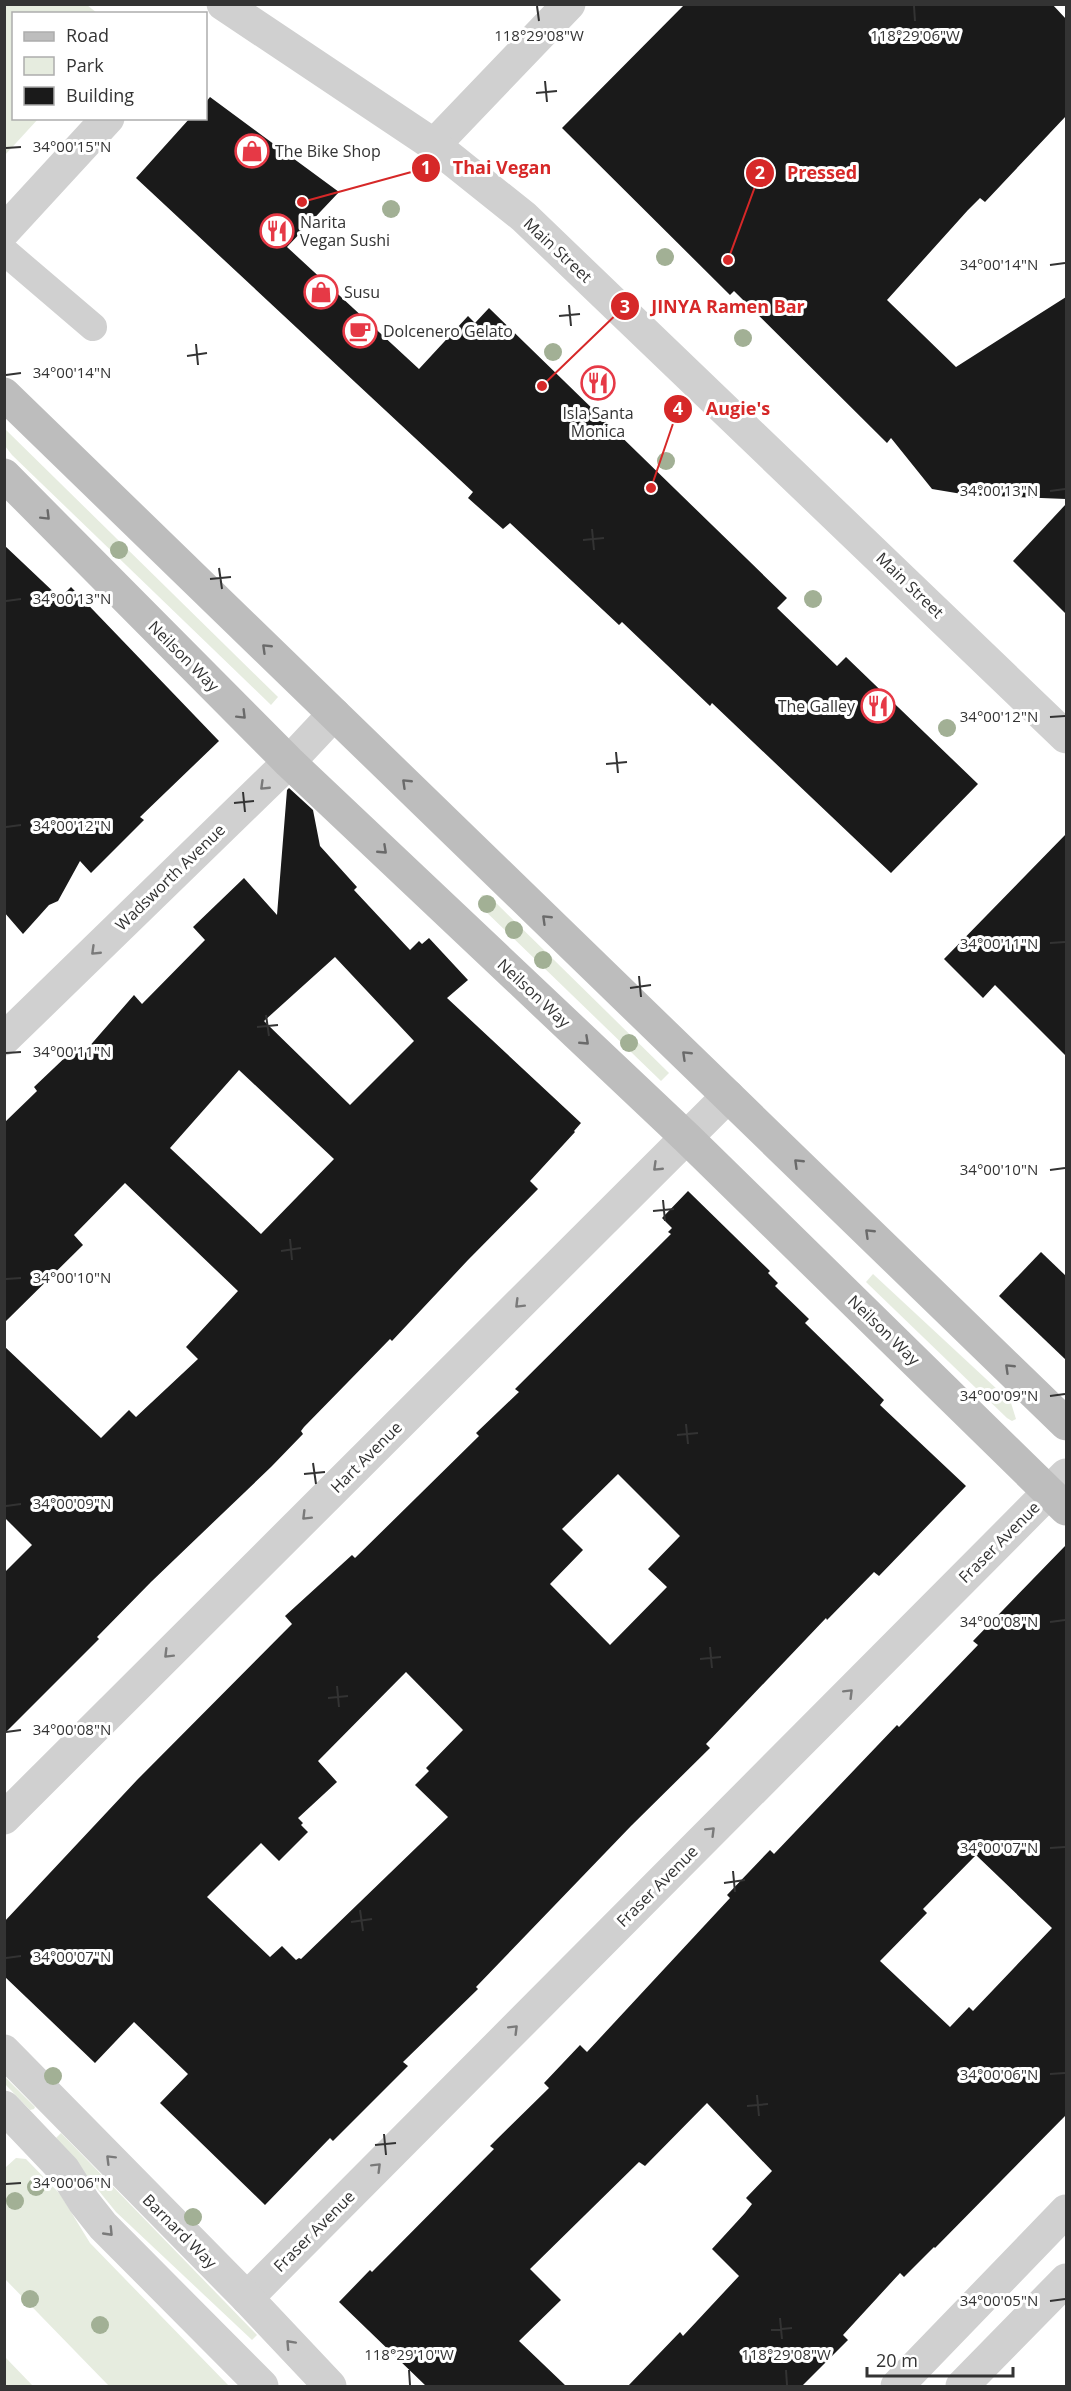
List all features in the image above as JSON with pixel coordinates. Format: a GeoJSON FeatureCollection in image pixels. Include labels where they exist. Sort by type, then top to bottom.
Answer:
{"type":"FeatureCollection","features":[{"type":"Feature","properties":{"kind":"main road"},"geometry":{"type":"LineString","coordinates":[[4,394],[1066,1424]]}},
{"type":"Feature","properties":{"kind":"main road","name":"Neilson Way"},"geometry":{"type":"LineString","coordinates":[[4,475],[289,762],[1061,1492]]}},
{"type":"Feature","properties":{"kind":"street","name":"Main Street"},"geometry":{"type":"LineString","coordinates":[[223,4],[434,145],[524,217],[1066,737]]}},
{"type":"Feature","properties":{"kind":"street"},"geometry":{"type":"LineString","coordinates":[[434,145],[562,7]]}},
{"type":"Feature","properties":{"kind":"street"},"geometry":{"type":"LineString","coordinates":[[4,231],[106,120]]}},
{"type":"Feature","properties":{"kind":"street","name":"Wadsworth Avenue"},"geometry":{"type":"LineString","coordinates":[[4,1039],[289,762],[334,714]]}},
{"type":"Feature","properties":{"kind":"street","name":"Hart Avenue"},"geometry":{"type":"LineString","coordinates":[[4,1818],[728,1096]]}},
{"type":"Feature","properties":{"kind":"street","name":"Fraser Avenue"},"geometry":{"type":"LineString","coordinates":[[247,2298],[1061,1492]]}},
{"type":"Feature","properties":{"kind":"street","name":"Barnard Way"},"geometry":{"type":"LineString","coordinates":[[4,2050],[330,2386]]}},
{"type":"Feature","properties":{"kind":"street"},"geometry":{"type":"LineString","coordinates":[[4,2107],[58,2163],[103,2226],[262,2386]]}},
{"type":"Feature","properties":{"kind":"street"},"geometry":{"type":"LineString","coordinates":[[897,2386],[1066,2211]]}},
{"type":"Feature","properties":{"kind":"street"},"geometry":{"type":"LineString","coordinates":[[1009,2271],[1044,2303]]}},
{"type":"Feature","properties":{"kind":"street"},"geometry":{"type":"LineString","coordinates":[[962,2386],[1066,2280]]}},
{"type":"Feature","properties":{"kind":"lane"},"geometry":{"type":"LineString","coordinates":[[4,251],[93,327]]}},
{"type":"Feature","properties":{"kind":"green space"},"geometry":{"type":"Polygon","coordinates":[[[5,4],[87,5],[96,12],[12,12],[12,120],[37,120],[5,155],[5,4]]]}},
{"type":"Feature","properties":{"kind":"green space"},"geometry":{"type":"Polygon","coordinates":[[[4,428],[278,697],[271,705],[12,455],[5,446],[4,428]]]}},
{"type":"Feature","properties":{"kind":"green space"},"geometry":{"type":"Polygon","coordinates":[[[482,895],[489,896],[669,1073],[661,1081],[480,906],[479,901],[482,895]]]}},
{"type":"Feature","properties":{"kind":"green space"},"geometry":{"type":"Polygon","coordinates":[[[873,1274],[1011,1403],[1016,1419],[1012,1421],[1007,1418],[866,1282],[873,1274]]]}},
{"type":"Feature","properties":{"kind":"green space"},"geometry":{"type":"Polygon","coordinates":[[[4,2076],[35,2107],[34,2109],[30,2110],[5,2084],[4,2076]]]}},
{"type":"Feature","properties":{"kind":"green space"},"geometry":{"type":"Polygon","coordinates":[[[61,2133],[257,2335],[252,2340],[116,2212],[56,2138],[61,2133]]]}},
{"type":"Feature","properties":{"kind":"green space"},"geometry":{"type":"Polygon","coordinates":[[[16,2158],[26,2159],[60,2194],[90,2243],[229,2386],[109,2386],[5,2279],[4,2166],[6,2167],[16,2158]]]}},
{"type":"Feature","properties":{"kind":"green space"},"geometry":{"type":"Polygon","coordinates":[[[5,2357],[33,2386],[5,2386],[5,2357]]]}},
{"type":"Feature","properties":{"kind":"building"},"geometry":{"type":"Polygon","coordinates":[[[685,4],[1052,4],[1066,19],[1066,116],[985,202],[980,198],[968,210],[887,300],[956,367],[1066,297],[1066,499],[968,495],[932,489],[891,438],[887,443],[734,291],[730,295],[562,128],[685,4]]]}},
{"type":"Feature","properties":{"kind":"building"},"geometry":{"type":"Polygon","coordinates":[[[210,97],[339,192],[287,247],[419,369],[468,316],[475,323],[489,308],[787,598],[777,608],[837,666],[846,657],[978,784],[891,873],[712,703],[710,706],[622,622],[619,625],[510,523],[503,529],[468,498],[473,492],[136,178],[188,120],[207,120],[207,101],[210,97]]]}},
{"type":"Feature","properties":{"kind":"building"},"geometry":{"type":"Polygon","coordinates":[[[1066,504],[1066,614],[1013,561],[1066,504]]]}},
{"type":"Feature","properties":{"kind":"building"},"geometry":{"type":"Polygon","coordinates":[[[4,545],[60,598],[71,587],[219,741],[140,817],[144,820],[91,873],[80,861],[58,901],[49,905],[23,934],[4,912],[4,545]]]}},
{"type":"Feature","properties":{"kind":"building"},"geometry":{"type":"Polygon","coordinates":[[[289,788],[313,810],[320,846],[357,887],[354,890],[410,950],[419,941],[422,944],[429,938],[468,980],[447,998],[581,1123],[530,1181],[538,1189],[392,1341],[390,1339],[304,1427],[301,1431],[303,1434],[271,1467],[151,1582],[97,1637],[99,1639],[4,1734],[4,1573],[32,1545],[4,1517],[4,1346],[101,1438],[129,1410],[136,1417],[198,1359],[186,1347],[238,1291],[125,1183],[74,1235],[83,1245],[4,1323],[4,1123],[37,1091],[34,1087],[74,1049],[81,1056],[134,995],[142,1004],[205,940],[193,927],[244,878],[277,915],[287,790],[289,788]],[[335,957],[264,1021],[350,1105],[414,1041],[335,957]],[[239,1070],[170,1148],[261,1234],[334,1159],[239,1070]]]}},
{"type":"Feature","properties":{"kind":"building"},"geometry":{"type":"Polygon","coordinates":[[[1066,834],[1066,1056],[995,985],[983,998],[944,959],[1066,834]]]}},
{"type":"Feature","properties":{"kind":"building"},"geometry":{"type":"Polygon","coordinates":[[[688,1191],[770,1271],[768,1273],[778,1283],[775,1286],[809,1319],[805,1323],[884,1400],[880,1405],[966,1486],[879,1576],[874,1572],[827,1620],[826,1618],[706,1744],[710,1748],[631,1826],[476,1987],[478,1989],[403,2062],[408,2066],[333,2141],[330,2138],[265,2205],[160,2103],[188,2074],[134,2022],[95,2063],[4,1976],[4,1922],[137,1780],[292,1624],[285,1616],[352,1555],[355,1558],[479,1436],[476,1433],[519,1392],[515,1389],[671,1234],[668,1232],[672,1228],[662,1218],[688,1191]],[[618,1474],[562,1529],[583,1550],[550,1584],[610,1645],[667,1587],[648,1569],[680,1536],[618,1474]],[[406,1672],[318,1761],[337,1782],[298,1818],[308,1832],[279,1861],[261,1843],[207,1897],[270,1957],[282,1946],[296,1960],[301,1959],[448,1817],[415,1785],[429,1771],[426,1768],[463,1730],[406,1672]]]}},
{"type":"Feature","properties":{"kind":"building"},"geometry":{"type":"Polygon","coordinates":[[[1041,1252],[1066,1276],[1066,1360],[999,1296],[1041,1252]]]}},
{"type":"Feature","properties":{"kind":"building"},"geometry":{"type":"Polygon","coordinates":[[[1066,1545],[1066,2115],[935,2248],[904,2277],[900,2273],[843,2335],[848,2340],[802,2386],[628,2386],[680,2332],[683,2336],[739,2276],[712,2249],[752,2204],[746,2198],[772,2171],[707,2103],[645,2166],[639,2162],[530,2269],[561,2300],[519,2341],[566,2386],[426,2386],[339,2302],[370,2270],[372,2272],[494,2149],[490,2146],[549,2088],[544,2083],[580,2045],[587,2052],[730,1898],[727,1895],[770,1850],[774,1854],[897,1725],[899,1727],[978,1645],[973,1641],[1066,1545]],[[976,1855],[923,1909],[927,1913],[880,1961],[950,2027],[969,2007],[973,2011],[1052,1928],[976,1855]]]}},
{"type":"Feature","properties":{"kind":"place","name":"The Bike Shop"},"geometry":{"type":"Point","coordinates":[252,151]}},
{"type":"Feature","properties":{"kind":"place","name":"Thai Vegan"},"geometry":{"type":"Point","coordinates":[302,202]}},
{"type":"Feature","properties":{"kind":"place","name":"Narita Vegan Sushi"},"geometry":{"type":"Point","coordinates":[277,231]}},
{"type":"Feature","properties":{"kind":"place","name":"Pressed"},"geometry":{"type":"Point","coordinates":[728,260]}},
{"type":"Feature","properties":{"kind":"place","name":"Susu"},"geometry":{"type":"Point","coordinates":[321,292]}},
{"type":"Feature","properties":{"kind":"place","name":"Dolcenero Gelato"},"geometry":{"type":"Point","coordinates":[360,331]}},
{"type":"Feature","properties":{"kind":"place","name":"Isla Santa Monica"},"geometry":{"type":"Point","coordinates":[598,383]}},
{"type":"Feature","properties":{"kind":"place","name":"JINYA Ramen Bar"},"geometry":{"type":"Point","coordinates":[542,386]}},
{"type":"Feature","properties":{"kind":"place","name":"Augie's"},"geometry":{"type":"Point","coordinates":[651,488]}},
{"type":"Feature","properties":{"kind":"place","name":"The Galley"},"geometry":{"type":"Point","coordinates":[878,706]}}]}
